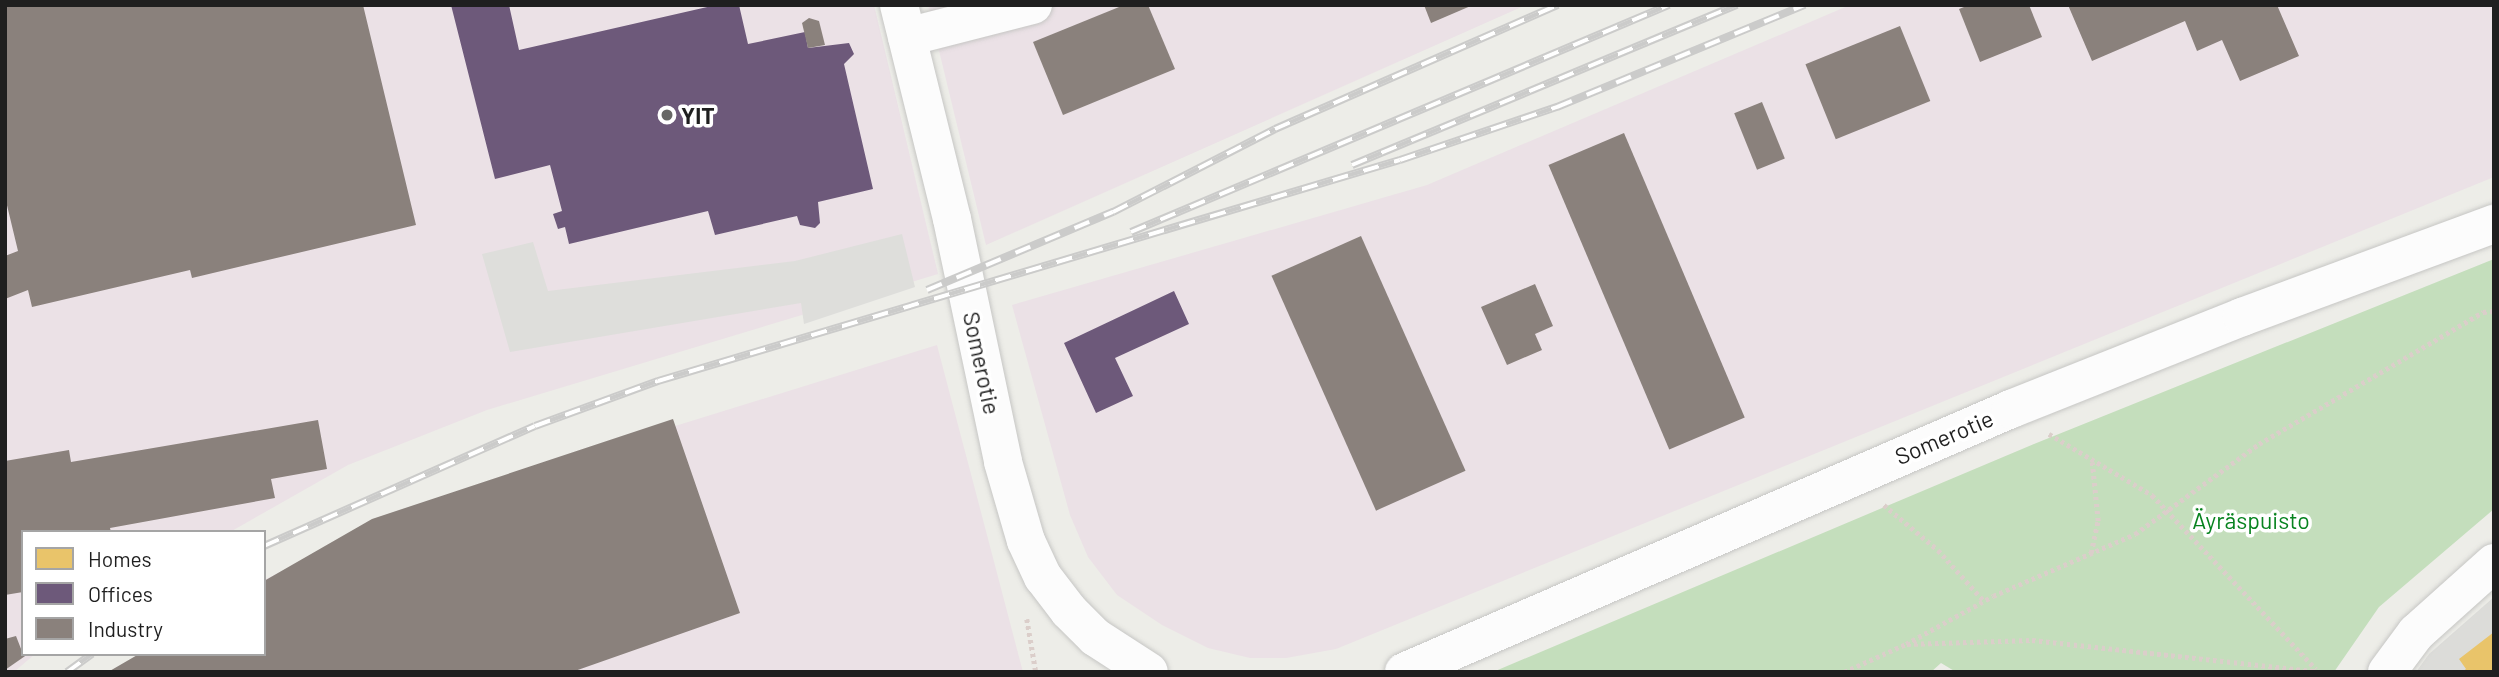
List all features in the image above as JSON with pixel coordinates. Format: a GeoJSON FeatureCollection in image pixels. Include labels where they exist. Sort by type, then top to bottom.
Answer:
{"type":"FeatureCollection","features":[{"type":"Feature","properties":{"kind":"street"},"geometry":{"type":"LineString","coordinates":[[903,21],[1033,5]]}},
{"type":"Feature","properties":{"kind":"street","name":"Somerotie"},"geometry":{"type":"LineString","coordinates":[[903,21],[952,219],[1003,461],[1026,541],[1043,577],[1069,611],[1095,637],[1149,672]]}},
{"type":"Feature","properties":{"kind":"street","name":"Somerotie"},"geometry":{"type":"LineString","coordinates":[[1404,672],[2011,409],[2494,224]]}},
{"type":"Feature","properties":{"kind":"street"},"geometry":{"type":"LineString","coordinates":[[2387,672],[2416,633],[2494,563]]}},
{"type":"Feature","properties":{"kind":"path"},"geometry":{"type":"LineString","coordinates":[[1844,672],[1906,644],[1984,600],[2135,534],[2259,444],[2483,312],[2494,311]]}},
{"type":"Feature","properties":{"kind":"path"},"geometry":{"type":"LineString","coordinates":[[2011,409],[2092,461],[2152,495],[2319,671]]}},
{"type":"Feature","properties":{"kind":"path"},"geometry":{"type":"LineString","coordinates":[[2091,554],[2098,521],[2092,461]]}},
{"type":"Feature","properties":{"kind":"path"},"geometry":{"type":"LineString","coordinates":[[1852,476],[1938,550],[1984,600]]}},
{"type":"Feature","properties":{"kind":"path"},"geometry":{"type":"LineString","coordinates":[[1906,644],[2032,640],[2319,671]]}},
{"type":"Feature","properties":{"kind":"shaded area"},"geometry":{"type":"Polygon","coordinates":[[[5,5],[874,5],[938,274],[487,410],[348,465],[234,530],[21,530],[21,656],[33,656],[14,672],[5,672],[5,5]]]}},
{"type":"Feature","properties":{"kind":"shaded area"},"geometry":{"type":"Polygon","coordinates":[[[928,5],[1526,5],[986,245],[928,5]]]}},
{"type":"Feature","properties":{"kind":"shaded area"},"geometry":{"type":"Polygon","coordinates":[[[1850,5],[2494,5],[2494,177],[1336,649],[1286,658],[1250,658],[1208,648],[1162,625],[1117,595],[1088,557],[1070,515],[1012,305],[1427,185],[1850,5]]]}},
{"type":"Feature","properties":{"kind":"shaded area"},"geometry":{"type":"Polygon","coordinates":[[[902,234],[915,287],[804,324],[801,303],[510,352],[482,254],[533,242],[548,291],[795,261],[902,234]]]}},
{"type":"Feature","properties":{"kind":"shaded area"},"geometry":{"type":"Polygon","coordinates":[[[937,345],[1023,672],[114,672],[266,656],[266,579],[417,506],[937,345]]]}},
{"type":"Feature","properties":{"kind":"shaded area"},"geometry":{"type":"Polygon","coordinates":[[[2494,597],[2494,672],[2416,672],[2429,654],[2494,597]]]}},
{"type":"Feature","properties":{"kind":"green space","name":"Äyräspuisto"},"geometry":{"type":"Polygon","coordinates":[[[2494,259],[2494,509],[2379,607],[2334,672],[1956,672],[1941,663],[1931,672],[1493,672],[2034,444],[2494,259]]]}},
{"type":"Feature","properties":{"kind":"building: Homes"},"geometry":{"type":"Polygon","coordinates":[[[2494,632],[2494,672],[2462,672],[2466,669],[2459,659],[2494,632]]]}},
{"type":"Feature","properties":{"kind":"building: Offices","name":"YIT"},"geometry":{"type":"Polygon","coordinates":[[[451,5],[509,5],[519,50],[716,5],[739,5],[748,44],[805,32],[808,48],[849,43],[854,54],[844,64],[873,189],[818,202],[820,223],[815,228],[800,225],[797,216],[715,235],[708,211],[569,244],[565,227],[558,229],[553,214],[562,211],[550,165],[495,179],[451,5]]]}},
{"type":"Feature","properties":{"kind":"building: Offices"},"geometry":{"type":"Polygon","coordinates":[[[1174,291],[1189,324],[1115,358],[1133,396],[1096,413],[1064,343],[1174,291]]]}},
{"type":"Feature","properties":{"kind":"building: Industry"},"geometry":{"type":"Polygon","coordinates":[[[5,5],[363,5],[416,225],[192,278],[190,270],[32,307],[28,290],[5,299],[5,256],[18,251],[5,197],[5,5]]]}},
{"type":"Feature","properties":{"kind":"building: Industry"},"geometry":{"type":"Polygon","coordinates":[[[1124,5],[1148,5],[1175,69],[1063,115],[1033,42],[1124,5]]]}},
{"type":"Feature","properties":{"kind":"building: Industry"},"geometry":{"type":"Polygon","coordinates":[[[1424,5],[1473,5],[1431,23],[1424,5]]]}},
{"type":"Feature","properties":{"kind":"building: Industry"},"geometry":{"type":"Polygon","coordinates":[[[1969,5],[2029,5],[2042,37],[1980,62],[1959,9],[1969,5]]]}},
{"type":"Feature","properties":{"kind":"building: Industry"},"geometry":{"type":"Polygon","coordinates":[[[2068,5],[2277,5],[2299,56],[2240,81],[2222,40],[2197,51],[2185,21],[2092,61],[2068,5]]]}},
{"type":"Feature","properties":{"kind":"building: Industry"},"geometry":{"type":"Polygon","coordinates":[[[809,18],[819,21],[825,45],[808,48],[802,23],[809,18]]]}},
{"type":"Feature","properties":{"kind":"building: Industry"},"geometry":{"type":"Polygon","coordinates":[[[1900,26],[1930,101],[1836,139],[1805,64],[1900,26]]]}},
{"type":"Feature","properties":{"kind":"building: Industry"},"geometry":{"type":"Polygon","coordinates":[[[1762,102],[1785,159],[1757,170],[1734,113],[1762,102]]]}},
{"type":"Feature","properties":{"kind":"building: Industry"},"geometry":{"type":"Polygon","coordinates":[[[1624,133],[1745,417],[1669,449],[1549,165],[1624,133]]]}},
{"type":"Feature","properties":{"kind":"building: Industry"},"geometry":{"type":"Polygon","coordinates":[[[1361,236],[1466,471],[1376,511],[1271,276],[1361,236]]]}},
{"type":"Feature","properties":{"kind":"building: Industry"},"geometry":{"type":"Polygon","coordinates":[[[1535,284],[1553,326],[1535,334],[1542,350],[1507,365],[1481,307],[1535,284]]]}},
{"type":"Feature","properties":{"kind":"building: Industry"},"geometry":{"type":"Polygon","coordinates":[[[673,419],[740,613],[572,672],[108,672],[136,656],[266,656],[266,580],[372,519],[673,419]]]}},
{"type":"Feature","properties":{"kind":"building: Industry"},"geometry":{"type":"Polygon","coordinates":[[[318,420],[327,469],[271,479],[275,498],[110,530],[21,530],[21,592],[5,595],[5,461],[69,450],[71,462],[318,420]]]}},
{"type":"Feature","properties":{"kind":"building: Industry"},"geometry":{"type":"Polygon","coordinates":[[[16,636],[21,656],[25,656],[5,670],[5,639],[16,636]]]}},
{"type":"Feature","properties":{"kind":"railway"},"geometry":{"type":"LineString","coordinates":[[927,290],[1113,212],[1275,129],[1558,5]]}},
{"type":"Feature","properties":{"kind":"railway"},"geometry":{"type":"LineString","coordinates":[[1131,232],[1669,5]]}},
{"type":"Feature","properties":{"kind":"railway"},"geometry":{"type":"LineString","coordinates":[[1352,165],[1737,5]]}},
{"type":"Feature","properties":{"kind":"railway"},"geometry":{"type":"LineString","coordinates":[[266,545],[535,426],[658,381],[1400,160],[1557,107],[1805,5]]}},
{"type":"Feature","properties":{"kind":"railway"},"geometry":{"type":"LineString","coordinates":[[67,672],[89,656]]}},
{"type":"Feature","properties":{"kind":"place","name":"YIT"},"geometry":{"type":"Point","coordinates":[667,115]}}]}
